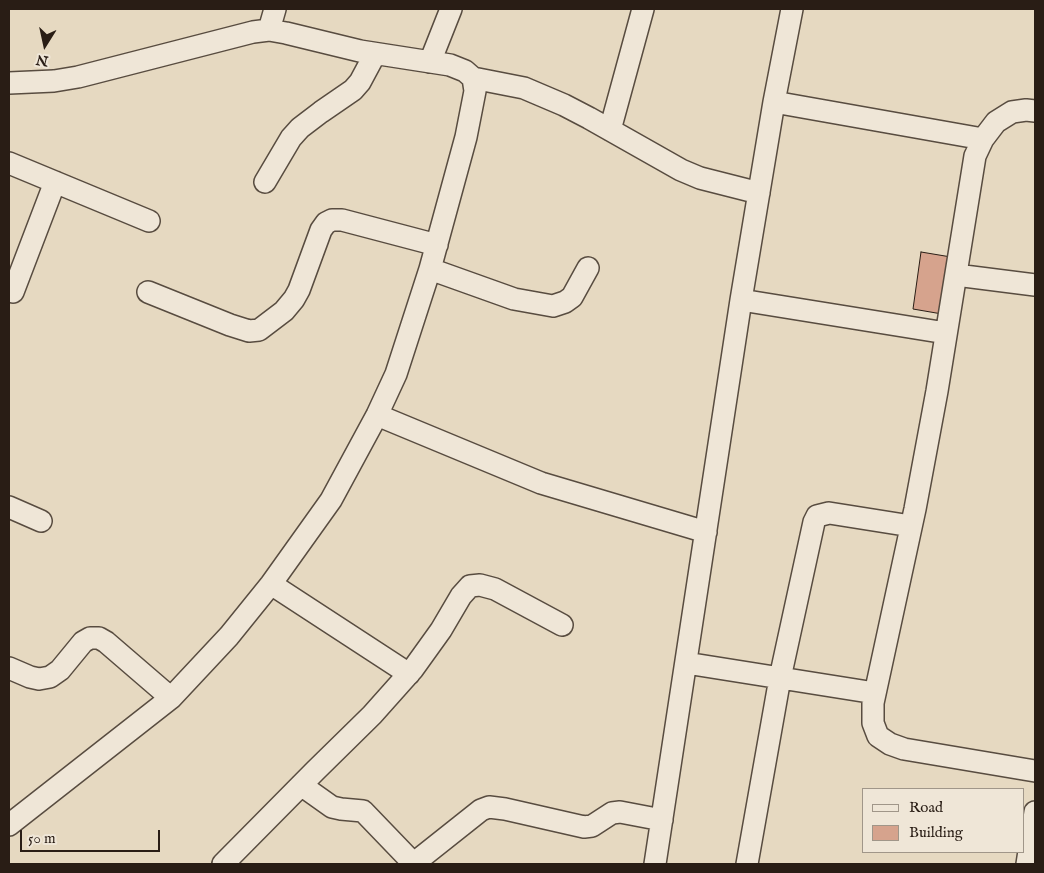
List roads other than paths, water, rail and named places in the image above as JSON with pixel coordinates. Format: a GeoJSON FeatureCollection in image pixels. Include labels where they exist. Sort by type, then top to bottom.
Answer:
{"type":"FeatureCollection","features":[{"type":"Feature","properties":{"kind":"street"},"geometry":{"type":"LineString","coordinates":[[269,30],[275,9]]}},
{"type":"Feature","properties":{"kind":"street"},"geometry":{"type":"LineString","coordinates":[[430,62],[451,9]]}},
{"type":"Feature","properties":{"kind":"street"},"geometry":{"type":"LineString","coordinates":[[610,130],[643,9]]}},
{"type":"Feature","properties":{"kind":"street"},"geometry":{"type":"LineString","coordinates":[[655,864],[741,300],[774,102],[792,9]]}},
{"type":"Feature","properties":{"kind":"street"},"geometry":{"type":"LineString","coordinates":[[9,83],[54,81],[78,77],[253,32],[269,30],[286,32],[341,48],[450,65],[465,71],[473,78],[524,88],[564,105],[681,170],[700,178],[759,193]]}},
{"type":"Feature","properties":{"kind":"street"},"geometry":{"type":"LineString","coordinates":[[265,182],[291,138],[300,128],[353,90],[360,82],[375,54]]}},
{"type":"Feature","properties":{"kind":"street"},"geometry":{"type":"LineString","coordinates":[[9,825],[171,698],[228,636],[271,584],[331,500],[377,415],[396,374],[430,269],[466,137],[475,91],[473,78]]}},
{"type":"Feature","properties":{"kind":"street"},"geometry":{"type":"LineString","coordinates":[[774,102],[983,139]]}},
{"type":"Feature","properties":{"kind":"street"},"geometry":{"type":"LineString","coordinates":[[1035,111],[1012,112],[996,122],[983,139],[975,156],[946,333],[911,526],[873,704],[873,723],[878,736],[890,744],[904,749],[1035,771]]}},
{"type":"Feature","properties":{"kind":"street"},"geometry":{"type":"LineString","coordinates":[[9,163],[149,222]]}},
{"type":"Feature","properties":{"kind":"street"},"geometry":{"type":"LineString","coordinates":[[13,292],[55,182]]}},
{"type":"Feature","properties":{"kind":"street"},"geometry":{"type":"LineString","coordinates":[[148,292],[230,325],[249,331],[259,330],[284,311],[294,299],[302,284],[321,230],[326,223],[332,220],[342,220],[436,245]]}},
{"type":"Feature","properties":{"kind":"street"},"geometry":{"type":"LineString","coordinates":[[430,269],[514,299],[553,306],[565,302],[572,297],[588,268]]}},
{"type":"Feature","properties":{"kind":"street"},"geometry":{"type":"LineString","coordinates":[[956,275],[1035,285]]}},
{"type":"Feature","properties":{"kind":"street"},"geometry":{"type":"LineString","coordinates":[[741,300],[946,333]]}},
{"type":"Feature","properties":{"kind":"street"},"geometry":{"type":"LineString","coordinates":[[377,415],[541,483],[706,532]]}},
{"type":"Feature","properties":{"kind":"street"},"geometry":{"type":"LineString","coordinates":[[9,507],[41,522]]}},
{"type":"Feature","properties":{"kind":"street"},"geometry":{"type":"LineString","coordinates":[[747,864],[780,678],[811,528],[817,516],[829,513],[911,526]]}},
{"type":"Feature","properties":{"kind":"street"},"geometry":{"type":"LineString","coordinates":[[271,584],[409,674]]}},
{"type":"Feature","properties":{"kind":"street"},"geometry":{"type":"LineString","coordinates":[[223,864],[372,715],[409,674],[441,630],[461,596],[470,586],[480,584],[495,589],[562,625]]}},
{"type":"Feature","properties":{"kind":"street"},"geometry":{"type":"LineString","coordinates":[[9,668],[21,675],[30,677],[50,677],[60,670],[83,642],[90,638],[99,638],[171,698]]}},
{"type":"Feature","properties":{"kind":"street"},"geometry":{"type":"LineString","coordinates":[[686,663],[875,694]]}},
{"type":"Feature","properties":{"kind":"street"},"geometry":{"type":"LineString","coordinates":[[301,785],[332,807],[341,810],[363,811],[414,864],[481,810],[489,807],[584,826],[592,826],[612,813],[620,812],[662,820]]}},
{"type":"Feature","properties":{"kind":"street"},"geometry":{"type":"LineString","coordinates":[[1027,864],[1035,812]]}}]}
